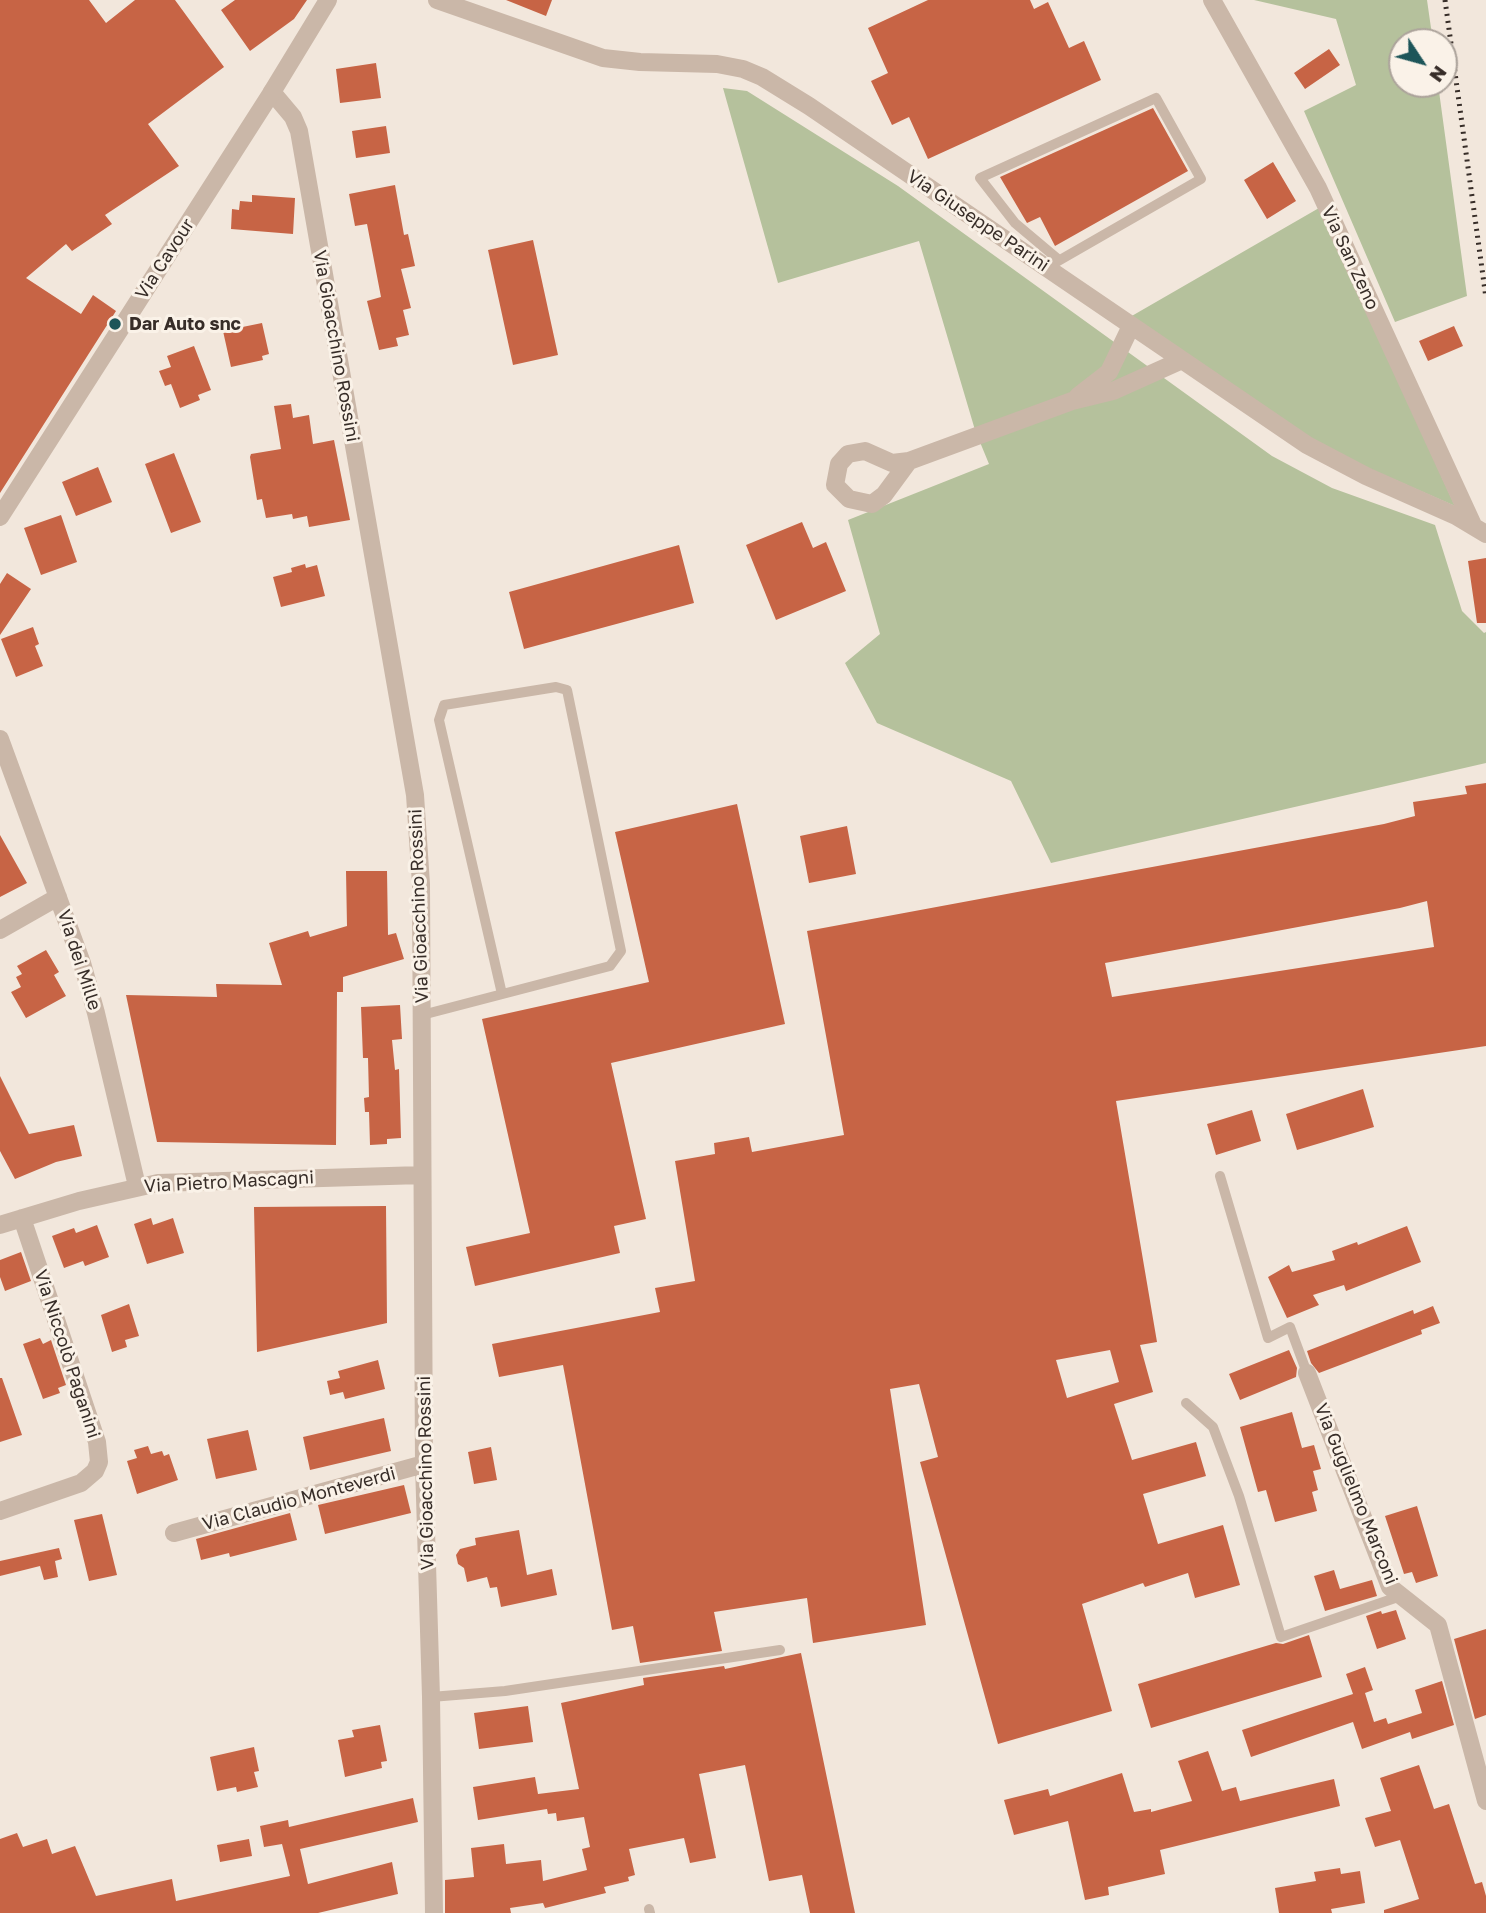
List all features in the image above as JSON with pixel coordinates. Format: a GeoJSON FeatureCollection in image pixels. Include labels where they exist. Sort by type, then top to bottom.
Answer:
{"type":"FeatureCollection","features":[{"type":"Feature","properties":{"kind":"street","name":"Via Cavour"},"geometry":{"type":"LineString","coordinates":[[0,517],[328,0]]}},
{"type":"Feature","properties":{"kind":"street","name":"Via Giuseppe Parini"},"geometry":{"type":"LineString","coordinates":[[437,0],[603,58],[717,64],[756,74],[1053,264],[1132,326],[1329,459],[1479,529]]}},
{"type":"Feature","properties":{"kind":"street","name":"Via San Zeno"},"geometry":{"type":"LineString","coordinates":[[1212,0],[1318,188],[1479,529]]}},
{"type":"Feature","properties":{"kind":"street","name":"Via Gioacchino Rossini"},"geometry":{"type":"LineString","coordinates":[[272,92],[288,110],[299,131],[415,795],[421,884],[424,1464],[434,1913]]}},
{"type":"Feature","properties":{"kind":"street"},"geometry":{"type":"LineString","coordinates":[[1072,401],[1109,372],[1132,326]]}},
{"type":"Feature","properties":{"kind":"street"},"geometry":{"type":"LineString","coordinates":[[909,461],[1072,401],[1113,391],[1182,360]]}},
{"type":"Feature","properties":{"kind":"street","name":"Via dei Mille"},"geometry":{"type":"LineString","coordinates":[[0,739],[72,932],[96,1013],[137,1186]]}},
{"type":"Feature","properties":{"kind":"street"},"geometry":{"type":"LineString","coordinates":[[0,930],[58,897]]}},
{"type":"Feature","properties":{"kind":"street","name":"Via Pietro Mascagni"},"geometry":{"type":"LineString","coordinates":[[0,1225],[137,1186],[158,1183],[422,1175]]}},
{"type":"Feature","properties":{"kind":"street","name":"Via Niccolò Paganini"},"geometry":{"type":"LineString","coordinates":[[0,1511],[82,1483],[96,1471],[99,1462],[97,1443],[22,1219]]}},
{"type":"Feature","properties":{"kind":"street","name":"Via Guglielmo Marconi"},"geometry":{"type":"LineString","coordinates":[[1307,1373],[1390,1587],[1438,1625],[1486,1801]]}},
{"type":"Feature","properties":{"kind":"street","name":"Via Claudio Monteverdi"},"geometry":{"type":"LineString","coordinates":[[174,1533],[424,1464]]}},
{"type":"Feature","properties":{"kind":"lane"},"geometry":{"type":"LineString","coordinates":[[1156,98],[1201,179],[1053,264],[1015,223],[980,178],[1156,98]]}},
{"type":"Feature","properties":{"kind":"lane"},"geometry":{"type":"LineString","coordinates":[[422,1015],[610,966],[621,951],[567,690],[556,687],[444,705],[439,720],[502,994]]}},
{"type":"Feature","properties":{"kind":"lane"},"geometry":{"type":"LineString","coordinates":[[1220,1176],[1268,1338],[1290,1327],[1307,1373]]}},
{"type":"Feature","properties":{"kind":"lane"},"geometry":{"type":"LineString","coordinates":[[1186,1403],[1213,1427],[1239,1496],[1281,1637],[1401,1596]]}},
{"type":"Feature","properties":{"kind":"lane"},"geometry":{"type":"LineString","coordinates":[[431,1697],[505,1691],[780,1650]]}},
{"type":"Feature","properties":{"kind":"green space"},"geometry":{"type":"Polygon","coordinates":[[[1254,0],[1427,0],[1431,28],[1388,28],[1388,98],[1440,98],[1467,296],[1395,322],[1304,111],[1356,85],[1336,19],[1254,0]]]}},
{"type":"Feature","properties":{"kind":"green space"},"geometry":{"type":"Polygon","coordinates":[[[723,88],[747,91],[898,186],[1272,456],[1332,488],[1435,525],[1462,611],[1486,632],[1486,763],[1051,863],[1011,781],[877,723],[845,663],[880,634],[848,520],[989,464],[975,430],[919,241],[778,283],[723,88]]]}},
{"type":"Feature","properties":{"kind":"green space"},"geometry":{"type":"Polygon","coordinates":[[[1319,208],[1455,506],[1329,451],[1130,317],[1319,208]]]}},
{"type":"Feature","properties":{"kind":"building"},"geometry":{"type":"Polygon","coordinates":[[[0,0],[89,0],[106,23],[135,0],[175,0],[224,67],[148,124],[179,166],[105,215],[112,224],[72,251],[66,244],[26,278],[81,314],[93,295],[116,311],[0,493],[0,0]]]}},
{"type":"Feature","properties":{"kind":"building"},"geometry":{"type":"Polygon","coordinates":[[[235,0],[307,0],[294,19],[250,51],[221,10],[235,0]]]}},
{"type":"Feature","properties":{"kind":"building"},"geometry":{"type":"Polygon","coordinates":[[[506,0],[552,0],[546,16],[506,0]]]}},
{"type":"Feature","properties":{"kind":"building"},"geometry":{"type":"Polygon","coordinates":[[[928,0],[1030,0],[1034,9],[1048,2],[1069,48],[1084,41],[1101,80],[928,159],[909,117],[892,125],[871,81],[888,73],[868,28],[928,0]]]}},
{"type":"Feature","properties":{"kind":"building"},"geometry":{"type":"Polygon","coordinates":[[[1329,49],[1340,65],[1305,89],[1294,73],[1329,49]]]}},
{"type":"Feature","properties":{"kind":"building"},"geometry":{"type":"Polygon","coordinates":[[[376,63],[381,98],[340,103],[336,69],[376,63]]]}},
{"type":"Feature","properties":{"kind":"building"},"geometry":{"type":"Polygon","coordinates":[[[1153,108],[1188,171],[1055,246],[1040,217],[1027,223],[1000,177],[1153,108]]]}},
{"type":"Feature","properties":{"kind":"building"},"geometry":{"type":"Polygon","coordinates":[[[386,126],[390,153],[356,158],[352,131],[386,126]]]}},
{"type":"Feature","properties":{"kind":"building"},"geometry":{"type":"Polygon","coordinates":[[[1273,162],[1296,201],[1267,219],[1244,180],[1273,162]]]}},
{"type":"Feature","properties":{"kind":"building"},"geometry":{"type":"Polygon","coordinates":[[[395,185],[404,235],[408,234],[415,266],[401,269],[411,308],[403,310],[409,335],[396,338],[398,346],[379,350],[367,301],[381,297],[367,224],[355,226],[349,194],[395,185]]]}},
{"type":"Feature","properties":{"kind":"building"},"geometry":{"type":"Polygon","coordinates":[[[252,195],[295,198],[293,234],[231,229],[232,209],[239,210],[240,201],[252,202],[252,195]]]}},
{"type":"Feature","properties":{"kind":"building"},"geometry":{"type":"Polygon","coordinates":[[[533,240],[558,355],[513,365],[488,250],[533,240]]]}},
{"type":"Feature","properties":{"kind":"building"},"geometry":{"type":"Polygon","coordinates":[[[262,323],[269,354],[262,356],[263,360],[231,367],[223,331],[262,323]]]}},
{"type":"Feature","properties":{"kind":"building"},"geometry":{"type":"Polygon","coordinates":[[[1454,326],[1463,346],[1428,361],[1419,341],[1454,326]]]}},
{"type":"Feature","properties":{"kind":"building"},"geometry":{"type":"Polygon","coordinates":[[[194,346],[211,390],[198,395],[200,400],[180,408],[171,384],[165,386],[159,371],[171,367],[167,356],[194,346]]]}},
{"type":"Feature","properties":{"kind":"building"},"geometry":{"type":"Polygon","coordinates":[[[291,404],[293,418],[309,415],[313,444],[334,440],[350,520],[309,527],[307,516],[293,519],[292,514],[266,518],[262,499],[257,500],[250,457],[251,454],[281,449],[274,406],[291,404]]]}},
{"type":"Feature","properties":{"kind":"building"},"geometry":{"type":"Polygon","coordinates":[[[174,453],[201,522],[171,533],[145,464],[174,453]]]}},
{"type":"Feature","properties":{"kind":"building"},"geometry":{"type":"Polygon","coordinates":[[[98,467],[112,502],[76,516],[62,482],[98,467]]]}},
{"type":"Feature","properties":{"kind":"building"},"geometry":{"type":"Polygon","coordinates":[[[61,515],[77,562],[41,575],[24,528],[61,515]]]}},
{"type":"Feature","properties":{"kind":"building"},"geometry":{"type":"Polygon","coordinates":[[[802,522],[813,548],[826,542],[846,591],[776,620],[746,545],[802,522]]]}},
{"type":"Feature","properties":{"kind":"building"},"geometry":{"type":"Polygon","coordinates":[[[679,545],[694,603],[524,649],[509,592],[679,545]]]}},
{"type":"Feature","properties":{"kind":"building"},"geometry":{"type":"Polygon","coordinates":[[[1486,558],[1486,623],[1477,623],[1468,561],[1486,558]]]}},
{"type":"Feature","properties":{"kind":"building"},"geometry":{"type":"Polygon","coordinates":[[[305,564],[306,568],[317,565],[325,596],[281,607],[273,577],[292,572],[291,568],[305,564]]]}},
{"type":"Feature","properties":{"kind":"building"},"geometry":{"type":"Polygon","coordinates":[[[7,573],[31,589],[0,635],[0,584],[7,573]]]}},
{"type":"Feature","properties":{"kind":"building"},"geometry":{"type":"Polygon","coordinates":[[[33,627],[39,644],[35,646],[43,666],[16,677],[1,639],[33,627]]]}},
{"type":"Feature","properties":{"kind":"building"},"geometry":{"type":"Polygon","coordinates":[[[1486,783],[1486,1046],[1116,1101],[1157,1342],[1140,1345],[1153,1392],[1114,1404],[1132,1460],[1196,1442],[1206,1476],[1143,1494],[1158,1544],[1223,1525],[1240,1585],[1195,1598],[1188,1573],[1145,1587],[1143,1583],[1082,1604],[1112,1711],[998,1744],[920,1462],[938,1457],[919,1384],[890,1389],[926,1625],[813,1643],[807,1598],[714,1612],[722,1651],[640,1663],[633,1626],[612,1630],[563,1365],[499,1377],[492,1344],[660,1312],[655,1288],[695,1281],[675,1161],[715,1154],[714,1143],[749,1137],[752,1152],[844,1135],[807,931],[1384,824],[1415,816],[1413,802],[1467,794],[1465,786],[1486,783]],[[1427,901],[1105,963],[1112,997],[1434,947],[1427,901]],[[1110,1350],[1056,1360],[1067,1398],[1119,1382],[1110,1350]]]}},
{"type":"Feature","properties":{"kind":"building"},"geometry":{"type":"Polygon","coordinates":[[[737,804],[785,1024],[611,1063],[646,1219],[614,1226],[620,1253],[475,1286],[466,1247],[530,1233],[482,1019],[649,982],[615,832],[737,804]]]}},
{"type":"Feature","properties":{"kind":"building"},"geometry":{"type":"Polygon","coordinates":[[[847,826],[856,874],[809,883],[800,836],[847,826]]]}},
{"type":"Feature","properties":{"kind":"building"},"geometry":{"type":"Polygon","coordinates":[[[0,835],[27,883],[0,897],[0,835]]]}},
{"type":"Feature","properties":{"kind":"building"},"geometry":{"type":"Polygon","coordinates":[[[346,871],[387,871],[388,935],[396,933],[404,959],[343,977],[343,992],[337,992],[336,1145],[157,1142],[126,995],[217,997],[216,984],[282,985],[269,943],[308,931],[310,937],[347,926],[346,871]]]}},
{"type":"Feature","properties":{"kind":"building"},"geometry":{"type":"Polygon","coordinates":[[[46,950],[59,972],[54,975],[66,996],[26,1018],[11,992],[21,987],[16,977],[22,974],[17,966],[46,950]]]}},
{"type":"Feature","properties":{"kind":"building"},"geometry":{"type":"Polygon","coordinates":[[[400,1005],[402,1039],[392,1040],[395,1070],[399,1069],[401,1138],[387,1139],[387,1144],[370,1145],[369,1112],[365,1112],[364,1098],[369,1097],[368,1058],[363,1058],[361,1007],[400,1005]]]}},
{"type":"Feature","properties":{"kind":"building"},"geometry":{"type":"Polygon","coordinates":[[[0,1076],[29,1134],[74,1125],[82,1156],[56,1162],[15,1179],[0,1151],[0,1076]]]}},
{"type":"Feature","properties":{"kind":"building"},"geometry":{"type":"Polygon","coordinates":[[[1363,1089],[1374,1127],[1297,1150],[1286,1114],[1363,1089]]]}},
{"type":"Feature","properties":{"kind":"building"},"geometry":{"type":"Polygon","coordinates":[[[1252,1110],[1261,1141],[1216,1155],[1207,1124],[1252,1110]]]}},
{"type":"Feature","properties":{"kind":"building"},"geometry":{"type":"Polygon","coordinates":[[[386,1206],[387,1323],[257,1352],[254,1207],[386,1206]]]}},
{"type":"Feature","properties":{"kind":"building"},"geometry":{"type":"Polygon","coordinates":[[[151,1218],[153,1225],[173,1218],[184,1253],[147,1264],[134,1224],[151,1218]]]}},
{"type":"Feature","properties":{"kind":"building"},"geometry":{"type":"Polygon","coordinates":[[[97,1225],[109,1257],[85,1266],[83,1261],[64,1268],[52,1236],[74,1228],[76,1233],[97,1225]]]}},
{"type":"Feature","properties":{"kind":"building"},"geometry":{"type":"Polygon","coordinates":[[[1407,1226],[1421,1262],[1346,1291],[1344,1285],[1313,1295],[1319,1305],[1287,1318],[1268,1277],[1289,1265],[1292,1272],[1335,1260],[1332,1251],[1357,1242],[1358,1245],[1407,1226]]]}},
{"type":"Feature","properties":{"kind":"building"},"geometry":{"type":"Polygon","coordinates":[[[21,1252],[31,1281],[5,1291],[0,1277],[0,1260],[21,1252]]]}},
{"type":"Feature","properties":{"kind":"building"},"geometry":{"type":"Polygon","coordinates":[[[129,1304],[139,1336],[125,1340],[127,1347],[112,1352],[101,1315],[129,1304]]]}},
{"type":"Feature","properties":{"kind":"building"},"geometry":{"type":"Polygon","coordinates":[[[1433,1306],[1440,1323],[1421,1330],[1422,1334],[1319,1373],[1311,1363],[1307,1351],[1413,1310],[1414,1314],[1433,1306]]]}},
{"type":"Feature","properties":{"kind":"building"},"geometry":{"type":"Polygon","coordinates":[[[40,1338],[43,1344],[51,1340],[66,1385],[58,1388],[60,1393],[43,1399],[23,1344],[40,1338]]]}},
{"type":"Feature","properties":{"kind":"building"},"geometry":{"type":"Polygon","coordinates":[[[1289,1350],[1297,1368],[1296,1377],[1240,1400],[1229,1374],[1289,1350]]]}},
{"type":"Feature","properties":{"kind":"building"},"geometry":{"type":"Polygon","coordinates":[[[378,1360],[385,1389],[345,1399],[343,1392],[330,1395],[327,1381],[340,1378],[338,1371],[378,1360]]]}},
{"type":"Feature","properties":{"kind":"building"},"geometry":{"type":"Polygon","coordinates":[[[0,1378],[22,1435],[0,1442],[0,1378]]]}},
{"type":"Feature","properties":{"kind":"building"},"geometry":{"type":"Polygon","coordinates":[[[1292,1412],[1302,1448],[1314,1445],[1321,1469],[1313,1471],[1318,1490],[1312,1492],[1317,1511],[1275,1522],[1266,1490],[1258,1492],[1240,1427],[1292,1412]]]}},
{"type":"Feature","properties":{"kind":"building"},"geometry":{"type":"Polygon","coordinates":[[[384,1418],[391,1451],[310,1470],[303,1437],[384,1418]]]}},
{"type":"Feature","properties":{"kind":"building"},"geometry":{"type":"Polygon","coordinates":[[[248,1430],[257,1470],[216,1479],[207,1439],[248,1430]]]}},
{"type":"Feature","properties":{"kind":"building"},"geometry":{"type":"Polygon","coordinates":[[[148,1446],[151,1454],[162,1451],[164,1456],[169,1454],[178,1480],[137,1494],[127,1461],[137,1458],[134,1450],[148,1446]]]}},
{"type":"Feature","properties":{"kind":"building"},"geometry":{"type":"Polygon","coordinates":[[[491,1447],[497,1480],[474,1484],[468,1452],[491,1447]]]}},
{"type":"Feature","properties":{"kind":"building"},"geometry":{"type":"Polygon","coordinates":[[[404,1485],[411,1513],[325,1534],[318,1505],[404,1485]]]}},
{"type":"Feature","properties":{"kind":"building"},"geometry":{"type":"Polygon","coordinates":[[[1417,1506],[1438,1576],[1416,1583],[1412,1572],[1404,1574],[1385,1516],[1417,1506]]]}},
{"type":"Feature","properties":{"kind":"building"},"geometry":{"type":"Polygon","coordinates":[[[290,1513],[297,1540],[230,1557],[229,1553],[201,1560],[196,1539],[290,1513]]]}},
{"type":"Feature","properties":{"kind":"building"},"geometry":{"type":"Polygon","coordinates":[[[102,1514],[117,1575],[89,1581],[74,1520],[102,1514]]]}},
{"type":"Feature","properties":{"kind":"building"},"geometry":{"type":"Polygon","coordinates":[[[519,1530],[527,1575],[552,1569],[557,1595],[501,1607],[497,1587],[490,1588],[487,1577],[467,1582],[464,1568],[458,1564],[456,1555],[460,1549],[476,1545],[475,1538],[519,1530]]]}},
{"type":"Feature","properties":{"kind":"building"},"geometry":{"type":"Polygon","coordinates":[[[59,1548],[62,1559],[55,1561],[58,1577],[44,1580],[40,1566],[0,1576],[0,1561],[59,1548]]]}},
{"type":"Feature","properties":{"kind":"building"},"geometry":{"type":"Polygon","coordinates":[[[1334,1570],[1340,1589],[1372,1580],[1377,1596],[1325,1611],[1314,1576],[1334,1570]]]}},
{"type":"Feature","properties":{"kind":"building"},"geometry":{"type":"Polygon","coordinates":[[[1396,1610],[1406,1639],[1377,1649],[1366,1616],[1396,1610]]]}},
{"type":"Feature","properties":{"kind":"building"},"geometry":{"type":"Polygon","coordinates":[[[1486,1629],[1486,1715],[1475,1719],[1454,1639],[1486,1629]]]}},
{"type":"Feature","properties":{"kind":"building"},"geometry":{"type":"Polygon","coordinates":[[[1309,1635],[1322,1677],[1151,1728],[1138,1684],[1309,1635]]]}},
{"type":"Feature","properties":{"kind":"building"},"geometry":{"type":"Polygon","coordinates":[[[801,1653],[855,1913],[810,1913],[802,1875],[769,1881],[745,1765],[699,1774],[716,1858],[690,1863],[684,1838],[629,1849],[635,1875],[628,1877],[629,1881],[604,1887],[606,1893],[545,1908],[543,1903],[510,1908],[511,1913],[445,1913],[445,1880],[474,1877],[471,1848],[504,1844],[506,1864],[541,1860],[543,1881],[587,1870],[582,1849],[590,1847],[584,1817],[557,1821],[556,1813],[548,1814],[547,1809],[478,1820],[473,1787],[535,1777],[538,1794],[579,1789],[561,1703],[644,1685],[643,1678],[724,1666],[725,1669],[801,1653]]]}},
{"type":"Feature","properties":{"kind":"building"},"geometry":{"type":"Polygon","coordinates":[[[1365,1667],[1373,1690],[1365,1693],[1374,1722],[1386,1718],[1388,1724],[1422,1713],[1415,1690],[1442,1681],[1454,1725],[1412,1739],[1410,1732],[1362,1749],[1353,1722],[1251,1757],[1242,1730],[1353,1694],[1346,1674],[1365,1667]]]}},
{"type":"Feature","properties":{"kind":"building"},"geometry":{"type":"Polygon","coordinates":[[[528,1706],[533,1742],[479,1749],[474,1713],[528,1706]]]}},
{"type":"Feature","properties":{"kind":"building"},"geometry":{"type":"Polygon","coordinates":[[[380,1725],[387,1761],[381,1762],[382,1768],[345,1777],[338,1740],[354,1737],[352,1730],[380,1725]]]}},
{"type":"Feature","properties":{"kind":"building"},"geometry":{"type":"Polygon","coordinates":[[[254,1747],[259,1771],[254,1772],[258,1787],[237,1792],[236,1787],[217,1791],[210,1757],[254,1747]]]}},
{"type":"Feature","properties":{"kind":"building"},"geometry":{"type":"Polygon","coordinates":[[[1208,1751],[1222,1791],[1236,1787],[1240,1801],[1334,1779],[1340,1806],[1160,1850],[1165,1874],[1108,1887],[1109,1895],[1085,1900],[1068,1821],[1014,1835],[1004,1800],[1048,1789],[1050,1796],[1122,1773],[1134,1812],[1151,1809],[1151,1812],[1192,1801],[1178,1761],[1208,1751]]]}},
{"type":"Feature","properties":{"kind":"building"},"geometry":{"type":"Polygon","coordinates":[[[1419,1765],[1434,1809],[1449,1804],[1475,1884],[1482,1882],[1486,1896],[1486,1913],[1384,1913],[1384,1910],[1419,1899],[1400,1840],[1375,1847],[1365,1818],[1391,1811],[1380,1778],[1419,1765]]]}},
{"type":"Feature","properties":{"kind":"building"},"geometry":{"type":"Polygon","coordinates":[[[413,1798],[418,1822],[300,1849],[308,1884],[392,1862],[398,1894],[318,1913],[0,1913],[0,1839],[17,1833],[23,1847],[47,1839],[52,1854],[75,1846],[96,1896],[172,1879],[176,1901],[290,1876],[282,1844],[264,1847],[260,1826],[288,1820],[289,1827],[413,1798]]]}},
{"type":"Feature","properties":{"kind":"building"},"geometry":{"type":"Polygon","coordinates":[[[249,1839],[252,1856],[220,1862],[217,1845],[249,1839]]]}},
{"type":"Feature","properties":{"kind":"building"},"geometry":{"type":"Polygon","coordinates":[[[1340,1868],[1341,1874],[1360,1871],[1365,1903],[1331,1909],[1332,1913],[1279,1913],[1275,1888],[1316,1881],[1314,1872],[1340,1868]]]}},
{"type":"Feature","properties":{"kind":"railway"},"geometry":{"type":"LineString","coordinates":[[1445,0],[1486,298]]}},
{"type":"Feature","properties":{"kind":"place","name":"Dar Auto snc"},"geometry":{"type":"Point","coordinates":[115,324]}}]}
